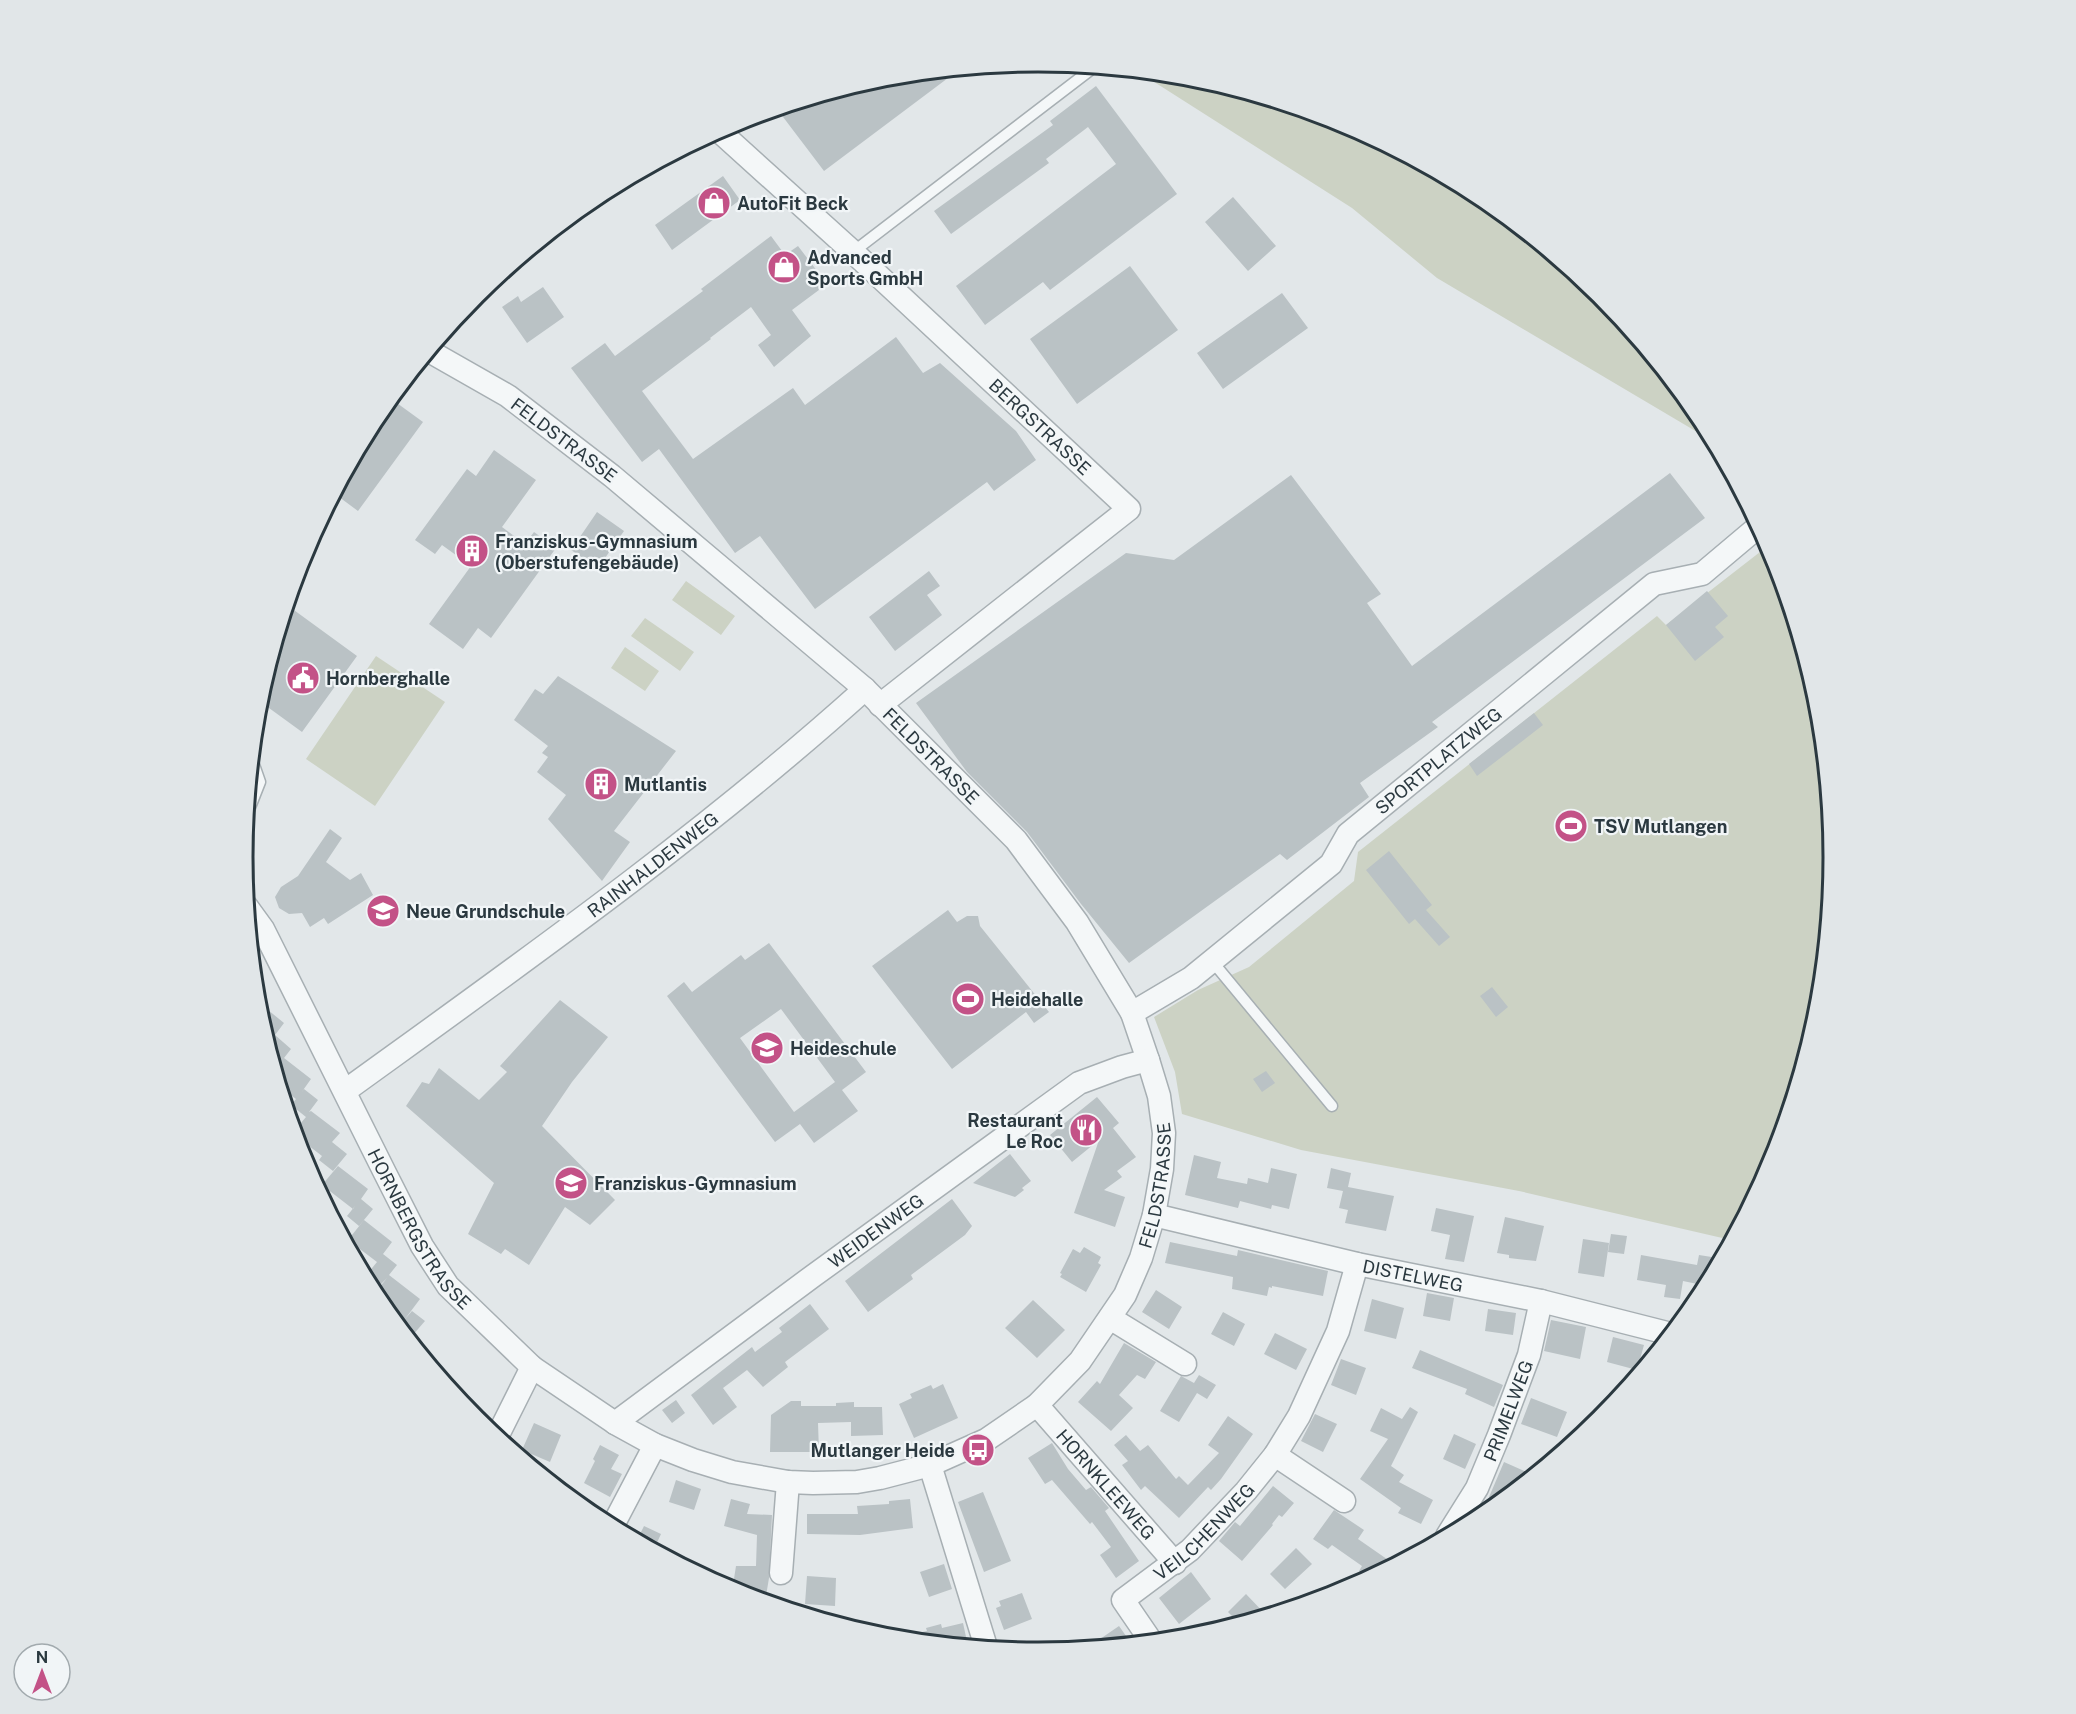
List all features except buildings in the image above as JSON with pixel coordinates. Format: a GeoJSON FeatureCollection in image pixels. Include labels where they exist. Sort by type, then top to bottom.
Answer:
{"type":"FeatureCollection","features":[{"type":"Feature","properties":{"kind":"street","name":"BERGSTRASSE"},"geometry":{"type":"LineString","coordinates":[[726,137],[1129,509],[872,697]]}},
{"type":"Feature","properties":{"kind":"street","name":"FELDSTRASSE"},"geometry":{"type":"LineString","coordinates":[[435,355],[507,396],[612,476],[872,697],[1016,840],[1077,922],[1132,1013],[1159,1096],[1164,1133],[1162,1169],[1154,1215],[1141,1258],[1125,1295],[1080,1361],[1037,1405],[986,1440],[930,1465],[857,1482],[788,1482],[732,1472],[693,1460]]}},
{"type":"Feature","properties":{"kind":"street","name":"SPORTPLATZWEG"},"geometry":{"type":"LineString","coordinates":[[1132,1013],[1191,978],[1331,864],[1348,834],[1654,584],[1702,574],[1752,532]]}},
{"type":"Feature","properties":{"kind":"street","name":"RAINHALDENWEG"},"geometry":{"type":"LineString","coordinates":[[345,1091],[551,942],[872,697]]}},
{"type":"Feature","properties":{"kind":"street","name":"HORNBERGSTRASSE"},"geometry":{"type":"LineString","coordinates":[[256,918],[423,1246],[448,1286],[532,1368],[615,1423],[654,1445],[693,1460]]}},
{"type":"Feature","properties":{"kind":"street","name":"WEIDENWEG"},"geometry":{"type":"LineString","coordinates":[[615,1423],[1079,1083],[1148,1060]]}},
{"type":"Feature","properties":{"kind":"street","name":"DISTELWEG"},"geometry":{"type":"LineString","coordinates":[[1154,1215],[1357,1264],[1542,1301],[1663,1332]]}},
{"type":"Feature","properties":{"kind":"street","name":"VEILCHENWEG"},"geometry":{"type":"LineString","coordinates":[[1146,1634],[1123,1599],[1190,1550],[1275,1455],[1299,1416],[1338,1331],[1357,1264]]}},
{"type":"Feature","properties":{"kind":"street","name":"PRIMELWEG"},"geometry":{"type":"LineString","coordinates":[[1467,1514],[1500,1435],[1529,1355],[1542,1301]]}},
{"type":"Feature","properties":{"kind":"street"},"geometry":{"type":"LineString","coordinates":[[1110,1318],[1185,1364]]}},
{"type":"Feature","properties":{"kind":"street"},"geometry":{"type":"LineString","coordinates":[[501,1429],[532,1368]]}},
{"type":"Feature","properties":{"kind":"street","name":"HORNKLEEWEG"},"geometry":{"type":"LineString","coordinates":[[1037,1405],[1175,1563]]}},
{"type":"Feature","properties":{"kind":"street"},"geometry":{"type":"LineString","coordinates":[[616,1519],[654,1445]]}},
{"type":"Feature","properties":{"kind":"street"},"geometry":{"type":"LineString","coordinates":[[1275,1455],[1344,1501]]}},
{"type":"Feature","properties":{"kind":"street"},"geometry":{"type":"LineString","coordinates":[[930,1465],[984,1640]]}},
{"type":"Feature","properties":{"kind":"street"},"geometry":{"type":"LineString","coordinates":[[781,1573],[788,1482]]}},
{"type":"Feature","properties":{"kind":"lane"},"geometry":{"type":"LineString","coordinates":[[853,252],[1085,74]]}},
{"type":"Feature","properties":{"kind":"lane"},"geometry":{"type":"LineString","coordinates":[[256,791],[260,782],[258,776]]}},
{"type":"Feature","properties":{"kind":"lane"},"geometry":{"type":"LineString","coordinates":[[1212,961],[1332,1106]]}},
{"type":"Feature","properties":{"kind":"shaded area"},"geometry":{"type":"Polygon","coordinates":[[[1153,81],[1241,99],[1338,132],[1431,177],[1474,204],[1516,234],[1593,302],[1661,379],[1698,433],[1437,278],[1352,208],[1153,81]]]}},
{"type":"Feature","properties":{"kind":"shaded area"},"geometry":{"type":"Polygon","coordinates":[[[1761,552],[1781,605],[1808,704],[1821,806],[1823,857],[1821,908],[1808,1010],[1781,1109],[1763,1157],[1724,1238],[1519,1191],[1301,1150],[1182,1114],[1175,1072],[1154,1017],[1198,990],[1249,967],[1354,881],[1358,852],[1657,616],[1666,625],[1761,552]]]}},
{"type":"Feature","properties":{"kind":"shaded area"},"geometry":{"type":"Polygon","coordinates":[[[686,581],[735,616],[721,635],[672,600],[686,581]]]}},
{"type":"Feature","properties":{"kind":"shaded area"},"geometry":{"type":"Polygon","coordinates":[[[645,618],[694,652],[680,671],[631,636],[645,618]]]}},
{"type":"Feature","properties":{"kind":"shaded area"},"geometry":{"type":"Polygon","coordinates":[[[625,647],[659,671],[645,691],[611,668],[625,647]]]}},
{"type":"Feature","properties":{"kind":"shaded area"},"geometry":{"type":"Polygon","coordinates":[[[376,656],[445,702],[375,806],[306,759],[376,656]]]}},
{"type":"Feature","properties":{"kind":"place","name":"AutoFit Beck"},"geometry":{"type":"Point","coordinates":[714,203]}},
{"type":"Feature","properties":{"kind":"place","name":"Advanced Sports GmbH"},"geometry":{"type":"Point","coordinates":[784,267]}},
{"type":"Feature","properties":{"kind":"place","name":"Franziskus-Gymnasium (Oberstufengebäude)"},"geometry":{"type":"Point","coordinates":[472,551]}},
{"type":"Feature","properties":{"kind":"place","name":"Hornberghalle"},"geometry":{"type":"Point","coordinates":[303,678]}},
{"type":"Feature","properties":{"kind":"place","name":"Mutlantis"},"geometry":{"type":"Point","coordinates":[601,784]}},
{"type":"Feature","properties":{"kind":"place","name":"TSV Mutlangen"},"geometry":{"type":"Point","coordinates":[1571,826]}},
{"type":"Feature","properties":{"kind":"place","name":"Neue Grundschule"},"geometry":{"type":"Point","coordinates":[383,911]}},
{"type":"Feature","properties":{"kind":"place","name":"Heidehalle"},"geometry":{"type":"Point","coordinates":[968,999]}},
{"type":"Feature","properties":{"kind":"place","name":"Heideschule"},"geometry":{"type":"Point","coordinates":[767,1048]}},
{"type":"Feature","properties":{"kind":"place","name":"Restaurant Le Roc"},"geometry":{"type":"Point","coordinates":[1086,1130]}},
{"type":"Feature","properties":{"kind":"place","name":"Franziskus-Gymnasium"},"geometry":{"type":"Point","coordinates":[571,1183]}},
{"type":"Feature","properties":{"kind":"place","name":"Mutlanger Heide"},"geometry":{"type":"Point","coordinates":[978,1450]}}]}
